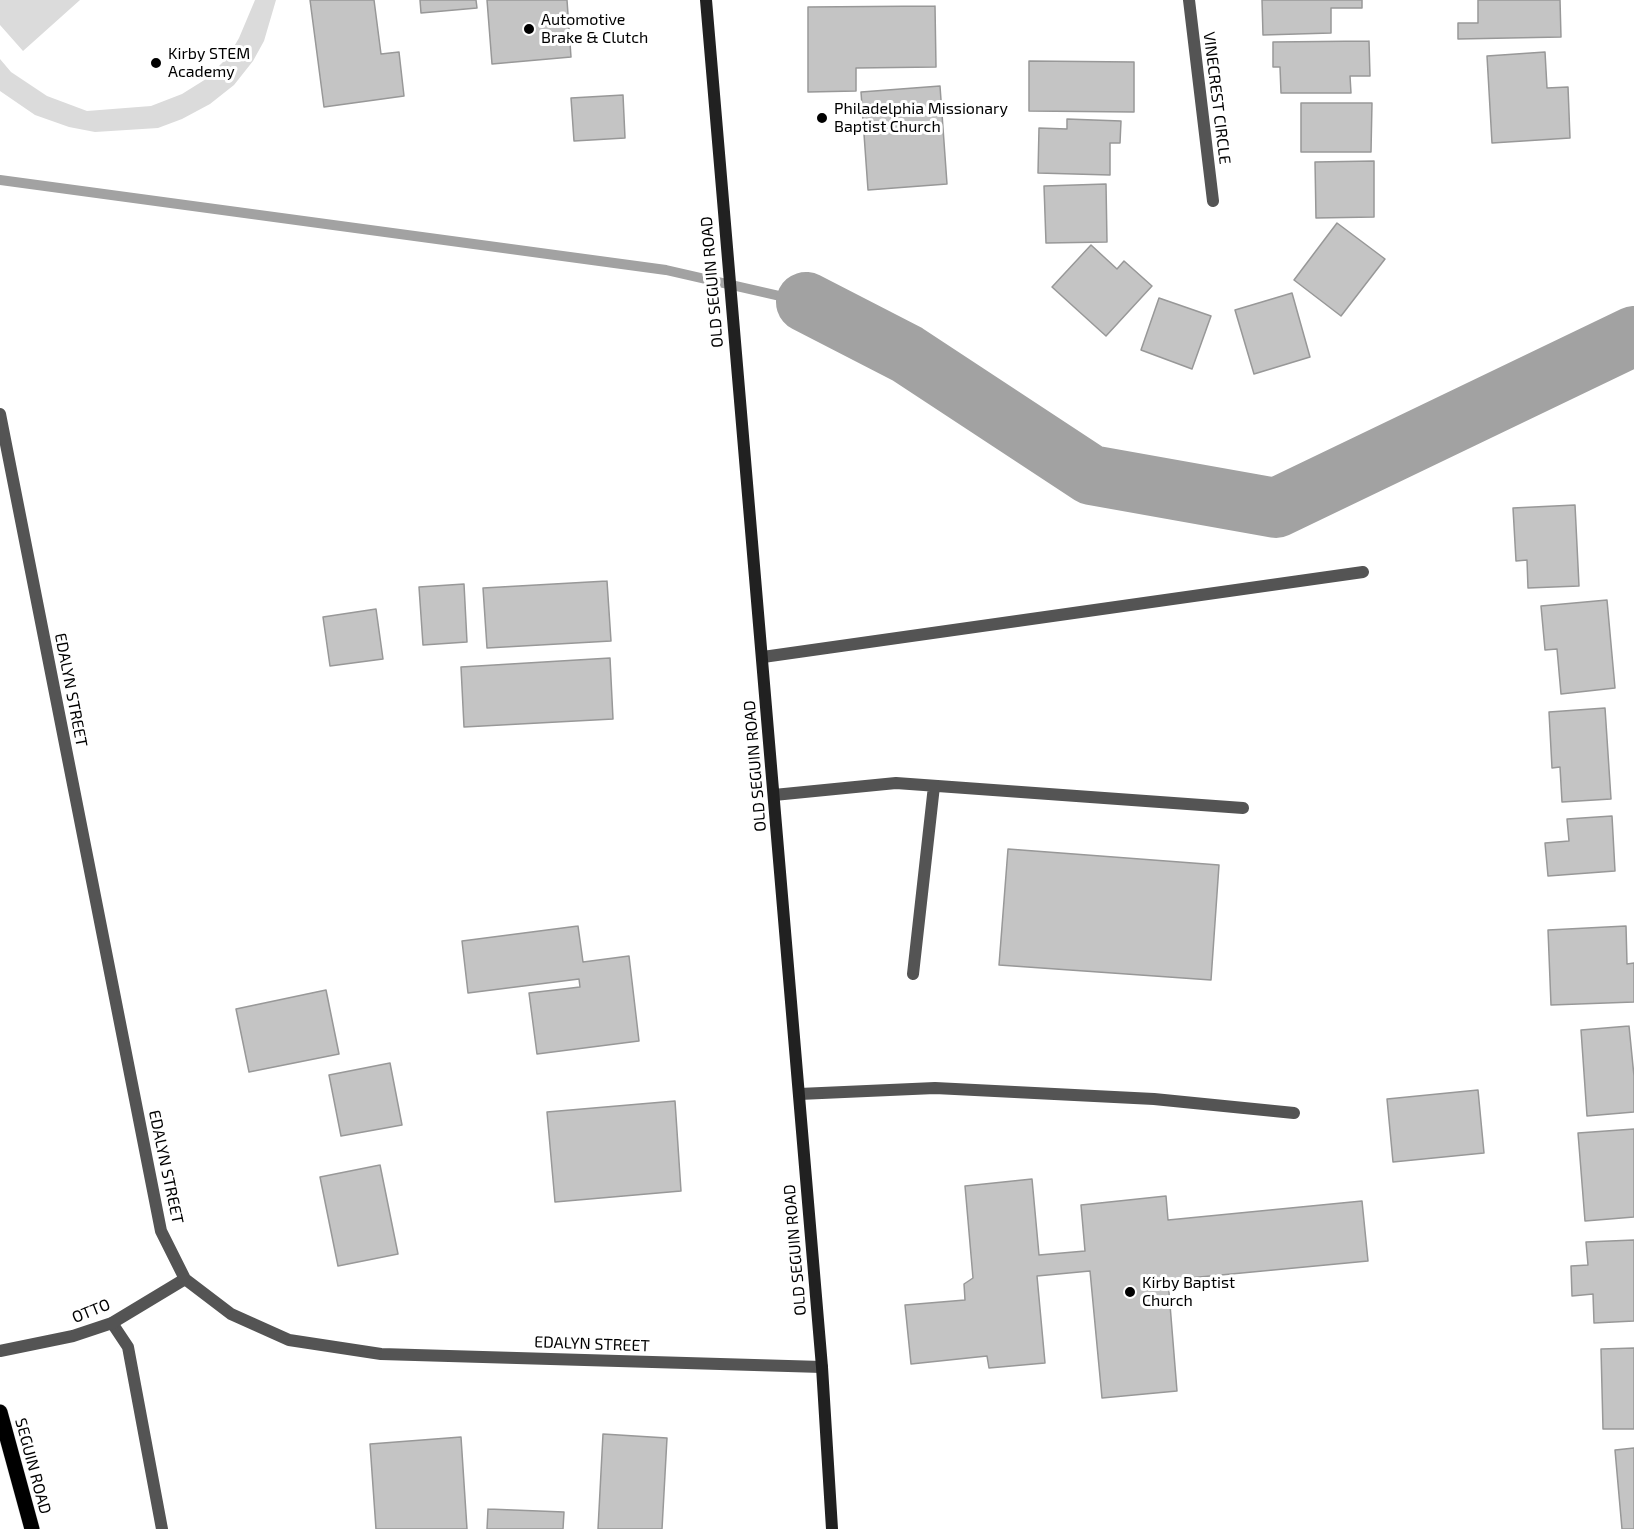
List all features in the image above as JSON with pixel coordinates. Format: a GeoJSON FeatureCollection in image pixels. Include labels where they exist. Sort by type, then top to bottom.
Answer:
{"type":"FeatureCollection","features":[{"type":"Feature","properties":{"kind":"main road","name":"SEGUIN ROAD"},"geometry":{"type":"LineString","coordinates":[[0,1412],[32,1529]]}},
{"type":"Feature","properties":{"kind":"street","name":"OLD SEGUIN ROAD"},"geometry":{"type":"LineString","coordinates":[[706,0],[720,190],[763,657],[822,1367],[832,1529]]}},
{"type":"Feature","properties":{"kind":"street","name":"VINECREST CIRCLE"},"geometry":{"type":"LineString","coordinates":[[1189,0],[1214,201]]}},
{"type":"Feature","properties":{"kind":"street","name":"EDALYN STREET"},"geometry":{"type":"LineString","coordinates":[[0,414],[161,1231],[185,1279],[231,1314],[289,1340],[381,1354],[822,1367]]}},
{"type":"Feature","properties":{"kind":"street"},"geometry":{"type":"LineString","coordinates":[[763,657],[1363,572]]}},
{"type":"Feature","properties":{"kind":"street"},"geometry":{"type":"LineString","coordinates":[[774,795],[896,783],[1243,808]]}},
{"type":"Feature","properties":{"kind":"street"},"geometry":{"type":"LineString","coordinates":[[913,974],[934,786]]}},
{"type":"Feature","properties":{"kind":"street"},"geometry":{"type":"LineString","coordinates":[[799,1094],[934,1088],[1154,1100],[1294,1113]]}},
{"type":"Feature","properties":{"kind":"street","name":"OTTO"},"geometry":{"type":"LineString","coordinates":[[0,1351],[73,1336],[112,1323],[185,1279]]}},
{"type":"Feature","properties":{"kind":"street"},"geometry":{"type":"LineString","coordinates":[[112,1323],[128,1347],[162,1529]]}},
{"type":"Feature","properties":{"kind":"shaded area"},"geometry":{"type":"Polygon","coordinates":[[[0,0],[80,0],[23,51],[0,25],[0,0]]]}},
{"type":"Feature","properties":{"kind":"shaded area"},"geometry":{"type":"Polygon","coordinates":[[[255,0],[276,0],[264,41],[253,61],[234,85],[210,104],[182,119],[158,128],[95,132],[69,127],[35,115],[0,91],[0,59],[11,72],[47,96],[87,111],[151,106],[182,94],[206,79],[228,57],[239,38],[255,0]]]}},
{"type":"Feature","properties":{"kind":"building"},"geometry":{"type":"Polygon","coordinates":[[[310,0],[374,0],[381,54],[399,52],[404,96],[324,107],[310,0]]]}},
{"type":"Feature","properties":{"kind":"building"},"geometry":{"type":"Polygon","coordinates":[[[420,0],[476,0],[477,8],[421,13],[420,0]]]}},
{"type":"Feature","properties":{"kind":"building","name":"Automotive Brake & Clutch"},"geometry":{"type":"Polygon","coordinates":[[[487,0],[567,0],[571,57],[492,64],[487,0]]]}},
{"type":"Feature","properties":{"kind":"building"},"geometry":{"type":"Polygon","coordinates":[[[1262,0],[1362,0],[1362,8],[1331,8],[1331,33],[1263,35],[1262,0]]]}},
{"type":"Feature","properties":{"kind":"building"},"geometry":{"type":"Polygon","coordinates":[[[1478,0],[1560,0],[1561,37],[1458,39],[1458,23],[1478,23],[1478,0]]]}},
{"type":"Feature","properties":{"kind":"building"},"geometry":{"type":"Polygon","coordinates":[[[935,6],[936,67],[856,68],[856,91],[808,92],[808,7],[935,6]]]}},
{"type":"Feature","properties":{"kind":"building"},"geometry":{"type":"Polygon","coordinates":[[[1369,41],[1370,76],[1350,76],[1351,93],[1281,93],[1280,67],[1273,67],[1273,42],[1369,41]]]}},
{"type":"Feature","properties":{"kind":"building"},"geometry":{"type":"Polygon","coordinates":[[[1545,52],[1547,88],[1568,87],[1570,138],[1492,143],[1487,56],[1545,52]]]}},
{"type":"Feature","properties":{"kind":"building"},"geometry":{"type":"Polygon","coordinates":[[[1029,61],[1134,62],[1134,112],[1029,111],[1029,61]]]}},
{"type":"Feature","properties":{"kind":"building"},"geometry":{"type":"Polygon","coordinates":[[[940,86],[947,184],[868,190],[861,92],[940,86]]]}},
{"type":"Feature","properties":{"kind":"building"},"geometry":{"type":"Polygon","coordinates":[[[623,95],[625,138],[574,141],[571,98],[623,95]]]}},
{"type":"Feature","properties":{"kind":"building"},"geometry":{"type":"Polygon","coordinates":[[[1301,103],[1372,103],[1371,152],[1301,152],[1301,103]]]}},
{"type":"Feature","properties":{"kind":"building"},"geometry":{"type":"Polygon","coordinates":[[[1067,119],[1121,121],[1120,143],[1110,143],[1110,175],[1038,173],[1039,128],[1067,129],[1067,119]]]}},
{"type":"Feature","properties":{"kind":"building"},"geometry":{"type":"Polygon","coordinates":[[[1374,161],[1374,217],[1316,218],[1315,162],[1374,161]]]}},
{"type":"Feature","properties":{"kind":"building"},"geometry":{"type":"Polygon","coordinates":[[[1106,184],[1107,242],[1046,243],[1044,186],[1106,184]]]}},
{"type":"Feature","properties":{"kind":"building"},"geometry":{"type":"Polygon","coordinates":[[[1337,223],[1385,259],[1341,316],[1294,280],[1337,223]]]}},
{"type":"Feature","properties":{"kind":"building"},"geometry":{"type":"Polygon","coordinates":[[[1091,245],[1117,269],[1124,261],[1152,286],[1106,336],[1052,287],[1091,245]]]}},
{"type":"Feature","properties":{"kind":"building"},"geometry":{"type":"Polygon","coordinates":[[[1292,293],[1310,357],[1254,374],[1235,310],[1292,293]]]}},
{"type":"Feature","properties":{"kind":"building"},"geometry":{"type":"Polygon","coordinates":[[[1159,298],[1211,316],[1192,369],[1141,350],[1159,298]]]}},
{"type":"Feature","properties":{"kind":"building"},"geometry":{"type":"Polygon","coordinates":[[[1575,505],[1579,586],[1528,588],[1527,560],[1516,561],[1513,508],[1575,505]]]}},
{"type":"Feature","properties":{"kind":"building"},"geometry":{"type":"Polygon","coordinates":[[[607,581],[611,641],[487,648],[483,588],[607,581]]]}},
{"type":"Feature","properties":{"kind":"building"},"geometry":{"type":"Polygon","coordinates":[[[464,584],[467,642],[423,645],[419,587],[464,584]]]}},
{"type":"Feature","properties":{"kind":"building"},"geometry":{"type":"Polygon","coordinates":[[[1607,600],[1615,688],[1561,694],[1557,649],[1545,650],[1541,606],[1607,600]]]}},
{"type":"Feature","properties":{"kind":"building"},"geometry":{"type":"Polygon","coordinates":[[[376,609],[383,659],[330,666],[323,617],[376,609]]]}},
{"type":"Feature","properties":{"kind":"building"},"geometry":{"type":"Polygon","coordinates":[[[610,658],[613,719],[464,727],[461,667],[610,658]]]}},
{"type":"Feature","properties":{"kind":"building"},"geometry":{"type":"Polygon","coordinates":[[[1605,708],[1611,799],[1562,802],[1560,767],[1552,768],[1549,712],[1605,708]]]}},
{"type":"Feature","properties":{"kind":"building"},"geometry":{"type":"Polygon","coordinates":[[[1612,816],[1615,871],[1548,876],[1545,843],[1569,841],[1567,819],[1612,816]]]}},
{"type":"Feature","properties":{"kind":"building"},"geometry":{"type":"Polygon","coordinates":[[[1008,849],[1219,865],[1211,980],[999,965],[1008,849]]]}},
{"type":"Feature","properties":{"kind":"building"},"geometry":{"type":"Polygon","coordinates":[[[578,926],[583,962],[629,956],[639,1041],[537,1054],[529,993],[580,987],[579,979],[468,993],[462,941],[578,926]]]}},
{"type":"Feature","properties":{"kind":"building"},"geometry":{"type":"Polygon","coordinates":[[[1626,926],[1627,964],[1634,963],[1634,1002],[1551,1005],[1548,930],[1626,926]]]}},
{"type":"Feature","properties":{"kind":"building"},"geometry":{"type":"Polygon","coordinates":[[[326,990],[339,1054],[249,1072],[236,1009],[326,990]]]}},
{"type":"Feature","properties":{"kind":"building"},"geometry":{"type":"Polygon","coordinates":[[[1629,1026],[1634,1076],[1634,1112],[1587,1116],[1581,1030],[1629,1026]]]}},
{"type":"Feature","properties":{"kind":"building"},"geometry":{"type":"Polygon","coordinates":[[[390,1063],[402,1125],[341,1136],[329,1075],[390,1063]]]}},
{"type":"Feature","properties":{"kind":"building"},"geometry":{"type":"Polygon","coordinates":[[[1478,1090],[1484,1153],[1393,1162],[1387,1099],[1478,1090]]]}},
{"type":"Feature","properties":{"kind":"building"},"geometry":{"type":"Polygon","coordinates":[[[675,1101],[681,1191],[555,1202],[547,1112],[675,1101]]]}},
{"type":"Feature","properties":{"kind":"building"},"geometry":{"type":"Polygon","coordinates":[[[1634,1129],[1634,1217],[1585,1221],[1578,1133],[1634,1129]]]}},
{"type":"Feature","properties":{"kind":"building"},"geometry":{"type":"Polygon","coordinates":[[[380,1165],[398,1254],[338,1266],[320,1177],[380,1165]]]}},
{"type":"Feature","properties":{"kind":"building","name":"Kirby Baptist Church"},"geometry":{"type":"Polygon","coordinates":[[[1032,1179],[1039,1255],[1085,1251],[1081,1205],[1166,1196],[1168,1220],[1362,1201],[1368,1261],[1168,1280],[1177,1391],[1102,1398],[1090,1271],[1037,1276],[1045,1363],[989,1368],[987,1356],[911,1364],[905,1305],[965,1300],[964,1284],[973,1278],[965,1186],[1032,1179]]]}},
{"type":"Feature","properties":{"kind":"building"},"geometry":{"type":"Polygon","coordinates":[[[1634,1240],[1634,1321],[1594,1323],[1593,1294],[1572,1296],[1571,1266],[1588,1265],[1586,1242],[1634,1240]]]}},
{"type":"Feature","properties":{"kind":"building"},"geometry":{"type":"Polygon","coordinates":[[[1634,1348],[1634,1429],[1603,1429],[1601,1349],[1634,1348]]]}},
{"type":"Feature","properties":{"kind":"building"},"geometry":{"type":"Polygon","coordinates":[[[603,1434],[667,1438],[662,1529],[598,1529],[603,1434]]]}},
{"type":"Feature","properties":{"kind":"building"},"geometry":{"type":"Polygon","coordinates":[[[461,1437],[467,1529],[376,1529],[370,1444],[461,1437]]]}},
{"type":"Feature","properties":{"kind":"building"},"geometry":{"type":"Polygon","coordinates":[[[1634,1448],[1634,1529],[1622,1529],[1615,1450],[1634,1448]]]}},
{"type":"Feature","properties":{"kind":"building"},"geometry":{"type":"Polygon","coordinates":[[[488,1509],[564,1512],[563,1529],[487,1529],[488,1509]]]}},
{"type":"Feature","properties":{"kind":"waterway"},"geometry":{"type":"LineString","coordinates":[[0,180],[666,270],[806,302]]}},
{"type":"Feature","properties":{"kind":"waterway"},"geometry":{"type":"LineString","coordinates":[[806,302],[907,354],[1091,475],[1276,508],[1634,336]]}},
{"type":"Feature","properties":{"kind":"place","name":"Automotive Brake & Clutch"},"geometry":{"type":"Point","coordinates":[529,29]}},
{"type":"Feature","properties":{"kind":"place","name":"Kirby STEM Academy"},"geometry":{"type":"Point","coordinates":[156,63]}},
{"type":"Feature","properties":{"kind":"place","name":"Philadelphia Missionary Baptist Church"},"geometry":{"type":"Point","coordinates":[822,118]}},
{"type":"Feature","properties":{"kind":"place","name":"Kirby Baptist Church"},"geometry":{"type":"Point","coordinates":[1130,1292]}}]}
